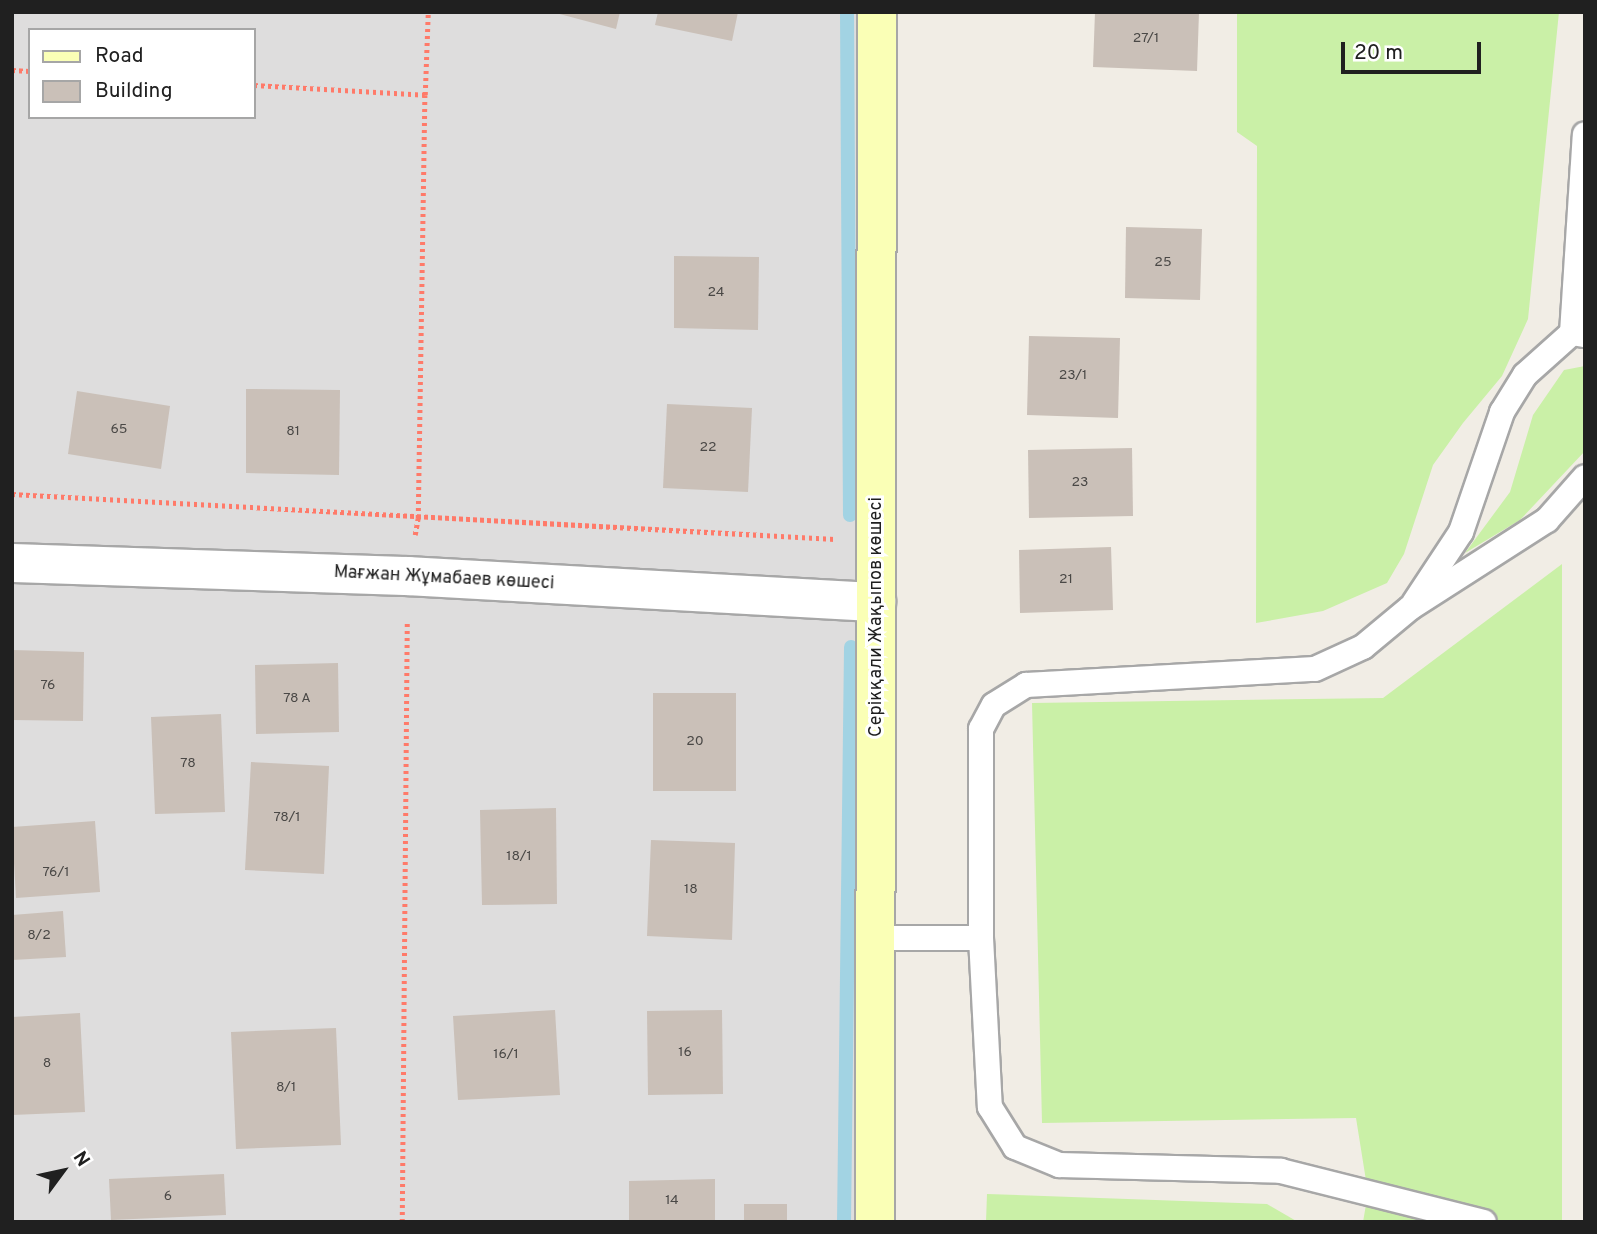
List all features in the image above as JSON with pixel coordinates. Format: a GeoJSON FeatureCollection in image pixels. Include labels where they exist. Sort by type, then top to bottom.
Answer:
{"type":"FeatureCollection","features":[{"type":"Feature","properties":{"kind":"main road","name":"Серікқали Жақыпов көшесі"},"geometry":{"type":"LineString","coordinates":[[875,1222],[877,12]]}},
{"type":"Feature","properties":{"kind":"street","name":"Мағжан Жұмабаев көшесі"},"geometry":{"type":"LineString","coordinates":[[12,563],[408,576],[876,602]]}},
{"type":"Feature","properties":{"kind":"lane"},"geometry":{"type":"LineString","coordinates":[[1410,608],[1461,532],[1503,412],[1525,374],[1578,334],[1585,134]]}},
{"type":"Feature","properties":{"kind":"lane"},"geometry":{"type":"LineString","coordinates":[[1484,1222],[1281,1171],[1059,1165],[1015,1147],[990,1107],[981,938],[981,729],[994,705],[1026,685],[1260,675],[1315,669],[1363,647],[1410,608],[1547,520],[1585,477]]}},
{"type":"Feature","properties":{"kind":"lane"},"geometry":{"type":"LineString","coordinates":[[876,938],[981,938]]}},
{"type":"Feature","properties":{"kind":"path"},"geometry":{"type":"LineString","coordinates":[[402,1222],[408,576],[418,518],[428,12]]}},
{"type":"Feature","properties":{"kind":"path"},"geometry":{"type":"LineString","coordinates":[[256,85],[425,95]]}},
{"type":"Feature","properties":{"kind":"path"},"geometry":{"type":"LineString","coordinates":[[12,494],[878,541]]}},
{"type":"Feature","properties":{"kind":"shaded area"},"geometry":{"type":"Polygon","coordinates":[[[12,12],[858,12],[854,1222],[12,1222],[12,12]]]}},
{"type":"Feature","properties":{"kind":"green space"},"geometry":{"type":"Polygon","coordinates":[[[1237,12],[1559,12],[1528,319],[1502,376],[1433,465],[1404,554],[1387,583],[1323,611],[1256,623],[1257,146],[1237,132],[1237,12]]]}},
{"type":"Feature","properties":{"kind":"green space"},"geometry":{"type":"Polygon","coordinates":[[[1585,366],[1585,451],[1520,520],[1465,553],[1510,492],[1533,415],[1564,370],[1585,366]]]}},
{"type":"Feature","properties":{"kind":"green space"},"geometry":{"type":"Polygon","coordinates":[[[1562,564],[1562,1222],[1363,1222],[1368,1193],[1356,1118],[1042,1123],[1032,703],[1383,698],[1562,564]]]}},
{"type":"Feature","properties":{"kind":"green space"},"geometry":{"type":"Polygon","coordinates":[[[987,1194],[1267,1204],[1298,1222],[986,1222],[987,1194]]]}},
{"type":"Feature","properties":{"kind":"building"},"geometry":{"type":"Polygon","coordinates":[[[552,12],[620,12],[616,29],[552,12]]]}},
{"type":"Feature","properties":{"kind":"building"},"geometry":{"type":"Polygon","coordinates":[[[658,12],[738,12],[732,41],[655,25],[658,12]]]}},
{"type":"Feature","properties":{"kind":"building"},"geometry":{"type":"Polygon","coordinates":[[[1095,12],[1199,12],[1197,71],[1093,67],[1095,12]]]}},
{"type":"Feature","properties":{"kind":"building"},"geometry":{"type":"Polygon","coordinates":[[[1126,227],[1202,229],[1200,300],[1125,298],[1126,227]]]}},
{"type":"Feature","properties":{"kind":"building"},"geometry":{"type":"Polygon","coordinates":[[[674,256],[759,257],[758,330],[674,328],[674,256]]]}},
{"type":"Feature","properties":{"kind":"building"},"geometry":{"type":"Polygon","coordinates":[[[1029,336],[1120,338],[1118,418],[1027,415],[1029,336]]]}},
{"type":"Feature","properties":{"kind":"building"},"geometry":{"type":"Polygon","coordinates":[[[246,389],[340,390],[339,475],[246,473],[246,389]]]}},
{"type":"Feature","properties":{"kind":"building"},"geometry":{"type":"Polygon","coordinates":[[[77,391],[170,406],[161,469],[68,454],[77,391]]]}},
{"type":"Feature","properties":{"kind":"building"},"geometry":{"type":"Polygon","coordinates":[[[667,404],[752,408],[748,492],[663,488],[667,404]]]}},
{"type":"Feature","properties":{"kind":"building"},"geometry":{"type":"Polygon","coordinates":[[[1132,448],[1133,516],[1029,518],[1028,450],[1132,448]]]}},
{"type":"Feature","properties":{"kind":"building"},"geometry":{"type":"Polygon","coordinates":[[[1111,547],[1113,610],[1020,613],[1019,550],[1111,547]]]}},
{"type":"Feature","properties":{"kind":"building"},"geometry":{"type":"Polygon","coordinates":[[[12,650],[84,652],[83,721],[12,720],[12,650]]]}},
{"type":"Feature","properties":{"kind":"building"},"geometry":{"type":"Polygon","coordinates":[[[338,663],[339,732],[256,734],[255,665],[338,663]]]}},
{"type":"Feature","properties":{"kind":"building"},"geometry":{"type":"Polygon","coordinates":[[[653,693],[736,693],[736,791],[653,791],[653,693]]]}},
{"type":"Feature","properties":{"kind":"building"},"geometry":{"type":"Polygon","coordinates":[[[221,714],[225,812],[155,814],[151,717],[221,714]]]}},
{"type":"Feature","properties":{"kind":"building"},"geometry":{"type":"Polygon","coordinates":[[[251,762],[329,766],[324,874],[245,870],[251,762]]]}},
{"type":"Feature","properties":{"kind":"building"},"geometry":{"type":"Polygon","coordinates":[[[556,808],[557,904],[482,905],[480,810],[556,808]]]}},
{"type":"Feature","properties":{"kind":"building"},"geometry":{"type":"Polygon","coordinates":[[[95,821],[100,892],[16,898],[12,827],[95,821]]]}},
{"type":"Feature","properties":{"kind":"building"},"geometry":{"type":"Polygon","coordinates":[[[651,840],[735,843],[732,940],[647,936],[651,840]]]}},
{"type":"Feature","properties":{"kind":"building"},"geometry":{"type":"Polygon","coordinates":[[[63,911],[66,957],[12,960],[12,915],[63,911]]]}},
{"type":"Feature","properties":{"kind":"building"},"geometry":{"type":"Polygon","coordinates":[[[555,1010],[560,1095],[458,1100],[453,1016],[555,1010]]]}},
{"type":"Feature","properties":{"kind":"building"},"geometry":{"type":"Polygon","coordinates":[[[722,1010],[723,1094],[648,1095],[647,1011],[722,1010]]]}},
{"type":"Feature","properties":{"kind":"building"},"geometry":{"type":"Polygon","coordinates":[[[80,1013],[85,1112],[12,1115],[12,1017],[80,1013]]]}},
{"type":"Feature","properties":{"kind":"building"},"geometry":{"type":"Polygon","coordinates":[[[336,1028],[341,1145],[236,1149],[231,1032],[336,1028]]]}},
{"type":"Feature","properties":{"kind":"building"},"geometry":{"type":"Polygon","coordinates":[[[224,1174],[226,1215],[111,1220],[109,1179],[224,1174]]]}},
{"type":"Feature","properties":{"kind":"building"},"geometry":{"type":"Polygon","coordinates":[[[715,1179],[715,1222],[629,1222],[629,1181],[715,1179]]]}},
{"type":"Feature","properties":{"kind":"building"},"geometry":{"type":"Polygon","coordinates":[[[744,1204],[787,1204],[787,1222],[744,1222],[744,1204]]]}},
{"type":"Feature","properties":{"kind":"waterway"},"geometry":{"type":"LineString","coordinates":[[847,12],[850,515]]}},
{"type":"Feature","properties":{"kind":"waterway"},"geometry":{"type":"LineString","coordinates":[[844,1222],[851,647]]}}]}
